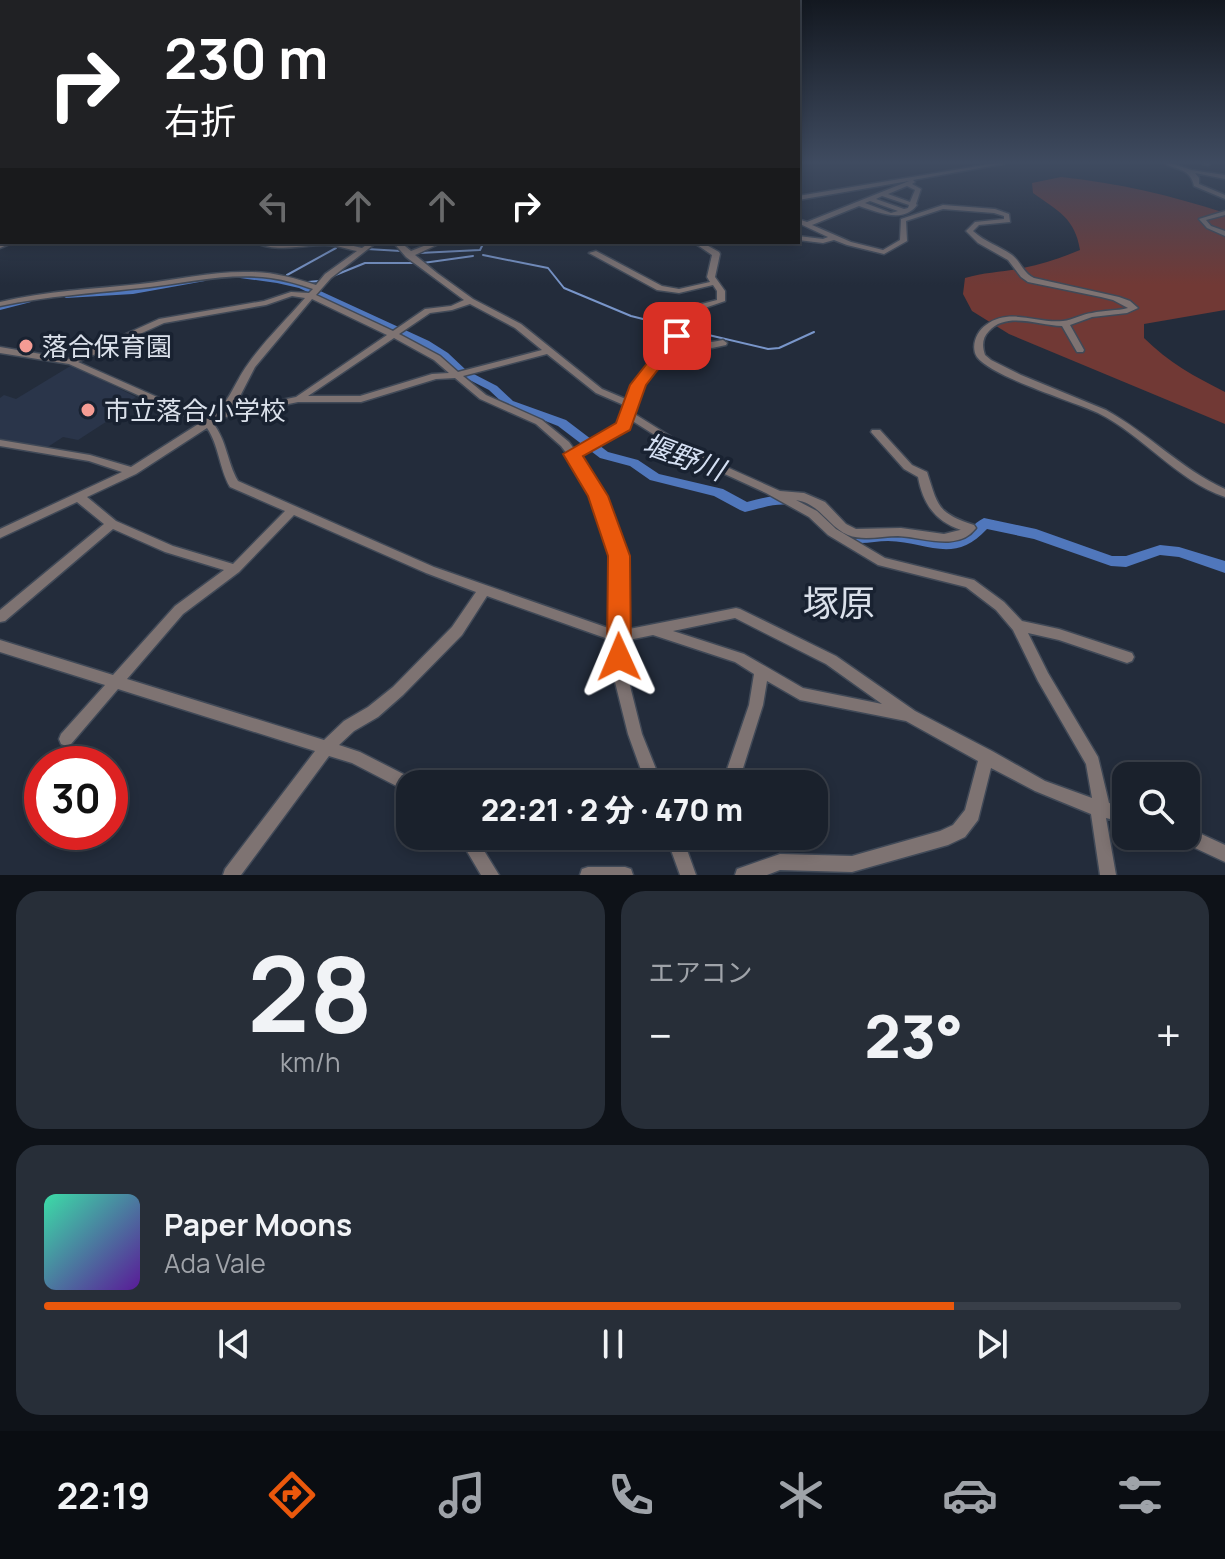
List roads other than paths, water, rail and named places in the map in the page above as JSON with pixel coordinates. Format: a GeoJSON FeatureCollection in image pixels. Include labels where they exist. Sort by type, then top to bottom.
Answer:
{"type":"FeatureCollection","features":[{"type":"Feature","properties":{"kind":"street"},"geometry":{"type":"LineString","coordinates":[[806,225],[856,204]]}},
{"type":"Feature","properties":{"kind":"street"},"geometry":{"type":"LineString","coordinates":[[860,204],[891,215],[914,205]]}},
{"type":"Feature","properties":{"kind":"street"},"geometry":{"type":"LineString","coordinates":[[884,204],[902,210]]}},
{"type":"Feature","properties":{"kind":"street"},"geometry":{"type":"LineString","coordinates":[[800,222],[866,250],[884,252],[904,241],[903,220],[933,208],[1001,212],[1008,216],[1009,220],[977,223],[969,231],[985,247],[1012,260],[1022,276],[1076,292],[1117,297],[1134,308],[1089,315],[1065,324],[1028,319],[999,321],[984,331],[977,351],[993,368],[1045,386],[1120,421],[1189,474],[1225,493]]}},
{"type":"Feature","properties":{"kind":"street"},"geometry":{"type":"LineString","coordinates":[[1225,213],[1202,219],[1209,227],[1225,234]]}},
{"type":"Feature","properties":{"kind":"street"},"geometry":{"type":"LineString","coordinates":[[800,238],[823,241],[833,238]]}},
{"type":"Feature","properties":{"kind":"street"},"geometry":{"type":"LineString","coordinates":[[263,244],[304,248],[322,244]]}},
{"type":"Feature","properties":{"kind":"street"},"geometry":{"type":"LineString","coordinates":[[331,244],[363,250]]}},
{"type":"Feature","properties":{"kind":"street"},"geometry":{"type":"LineString","coordinates":[[0,534],[132,471],[213,420],[232,402],[251,366],[314,292],[342,264],[371,244]]}},
{"type":"Feature","properties":{"kind":"street"},"geometry":{"type":"LineString","coordinates":[[398,244],[470,301],[518,326],[599,391],[698,458],[821,513],[855,533],[901,532],[944,538],[964,534],[970,528],[937,513],[929,502],[923,475],[908,467],[876,432]]}},
{"type":"Feature","properties":{"kind":"street"},"geometry":{"type":"LineString","coordinates":[[409,255],[435,244]]}},
{"type":"Feature","properties":{"kind":"street"},"geometry":{"type":"LineString","coordinates":[[572,454],[624,426],[638,385],[677,336],[684,315],[693,309],[721,301],[723,296],[711,277],[716,254],[699,244]]}},
{"type":"Feature","properties":{"kind":"street"},"geometry":{"type":"LineString","coordinates":[[593,253],[660,288],[679,291],[714,283]]}},
{"type":"Feature","properties":{"kind":"street"},"geometry":{"type":"LineString","coordinates":[[0,304],[42,294],[145,286],[228,272],[288,278],[397,332],[437,358],[483,397],[540,418],[572,454],[598,496],[619,556],[617,637],[621,678],[635,734],[649,770]]}},
{"type":"Feature","properties":{"kind":"street"},"geometry":{"type":"LineString","coordinates":[[71,362],[162,321],[314,292]]}},
{"type":"Feature","properties":{"kind":"street"},"geometry":{"type":"LineString","coordinates":[[298,399],[428,311],[470,301]]}},
{"type":"Feature","properties":{"kind":"street"},"geometry":{"type":"LineString","coordinates":[[1065,324],[1080,350]]}},
{"type":"Feature","properties":{"kind":"street"},"geometry":{"type":"LineString","coordinates":[[677,336],[712,345],[723,343]]}},
{"type":"Feature","properties":{"kind":"street"},"geometry":{"type":"LineString","coordinates":[[0,350],[71,362],[213,420],[298,399],[361,399],[435,376],[456,375],[547,351]]}},
{"type":"Feature","properties":{"kind":"street"},"geometry":{"type":"LineString","coordinates":[[213,420],[223,442],[223,464],[234,484],[291,511],[430,570],[617,637],[736,613],[831,660],[910,716],[1040,786],[1084,804],[1112,810]]}},
{"type":"Feature","properties":{"kind":"street"},"geometry":{"type":"LineString","coordinates":[[0,443],[90,458],[132,471]]}},
{"type":"Feature","properties":{"kind":"street"},"geometry":{"type":"LineString","coordinates":[[79,497],[112,524],[169,549],[235,569]]}},
{"type":"Feature","properties":{"kind":"street"},"geometry":{"type":"LineString","coordinates":[[66,739],[179,610],[235,569],[291,511]]}},
{"type":"Feature","properties":{"kind":"street"},"geometry":{"type":"LineString","coordinates":[[821,513],[842,539],[882,562],[970,583],[1000,606],[1018,626],[1043,677],[1093,762],[1102,807],[1098,815],[1108,875]]}},
{"type":"Feature","properties":{"kind":"street"},"geometry":{"type":"LineString","coordinates":[[0,617],[112,524]]}},
{"type":"Feature","properties":{"kind":"street"},"geometry":{"type":"LineString","coordinates":[[231,875],[327,747],[349,726],[373,712],[398,691],[457,631],[485,589]]}},
{"type":"Feature","properties":{"kind":"street"},"geometry":{"type":"LineString","coordinates":[[1018,626],[1055,633],[1127,657]]}},
{"type":"Feature","properties":{"kind":"street"},"geometry":{"type":"LineString","coordinates":[[654,630],[739,658],[800,694],[910,716]]}},
{"type":"Feature","properties":{"kind":"street"},"geometry":{"type":"LineString","coordinates":[[0,646],[327,747],[396,776]]}},
{"type":"Feature","properties":{"kind":"street"},"geometry":{"type":"LineString","coordinates":[[735,770],[756,705],[761,673]]}},
{"type":"Feature","properties":{"kind":"street"},"geometry":{"type":"LineString","coordinates":[[743,875],[780,862],[852,864],[942,839],[959,831],[972,814],[987,756]]}},
{"type":"Feature","properties":{"kind":"street"},"geometry":{"type":"LineString","coordinates":[[1200,842],[1225,854]]}},
{"type":"Feature","properties":{"kind":"street"},"geometry":{"type":"LineString","coordinates":[[475,850],[491,875]]}},
{"type":"Feature","properties":{"kind":"street"},"geometry":{"type":"LineString","coordinates":[[682,850],[688,875]]}},
{"type":"Feature","properties":{"kind":"street"},"geometry":{"type":"LineString","coordinates":[[588,875],[625,875]]}},
{"type":"Feature","properties":{"kind":"waterway"},"geometry":{"type":"LineString","coordinates":[[419,253],[480,250],[483,244]]}},
{"type":"Feature","properties":{"kind":"waterway"},"geometry":{"type":"LineString","coordinates":[[287,275],[336,248]]}},
{"type":"Feature","properties":{"kind":"waterway"},"geometry":{"type":"LineString","coordinates":[[367,249],[401,251]]}},
{"type":"Feature","properties":{"kind":"waterway"},"geometry":{"type":"LineString","coordinates":[[483,255],[548,268],[564,288],[631,316],[675,327]]}},
{"type":"Feature","properties":{"kind":"waterway"},"geometry":{"type":"LineString","coordinates":[[423,263],[473,256]]}},
{"type":"Feature","properties":{"kind":"waterway"},"geometry":{"type":"LineString","coordinates":[[333,276],[365,263],[416,263]]}},
{"type":"Feature","properties":{"kind":"waterway","name":"堰野川"},"geometry":{"type":"LineString","coordinates":[[236,275],[302,286],[425,343],[462,372],[493,388],[509,403],[562,423],[604,455],[634,463],[655,477],[718,492],[745,507],[779,500],[800,501],[814,508],[843,534],[854,538],[901,537],[950,545],[973,535],[984,523],[1036,534],[1111,561],[1126,562],[1160,550],[1179,552],[1225,567]]}},
{"type":"Feature","properties":{"kind":"waterway","name":"堰野川"},"geometry":{"type":"LineString","coordinates":[[66,295],[133,291],[202,279]]}},
{"type":"Feature","properties":{"kind":"waterway"},"geometry":{"type":"LineString","coordinates":[[308,282],[319,281]]}},
{"type":"Feature","properties":{"kind":"waterway","name":"堰野川"},"geometry":{"type":"LineString","coordinates":[[0,307],[28,300]]}},
{"type":"Feature","properties":{"kind":"waterway"},"geometry":{"type":"LineString","coordinates":[[683,329],[768,349],[779,348],[814,332]]}},
{"type":"Feature","properties":{"kind":"place","name":"落合保育園"},"geometry":{"type":"Point","coordinates":[26,346]}},
{"type":"Feature","properties":{"kind":"place","name":"市立落合小学校"},"geometry":{"type":"Point","coordinates":[88,410]}},
{"type":"Feature","properties":{"kind":"district","name":"塚原"},"geometry":{"type":"Point","coordinates":[839,602]}}]}
